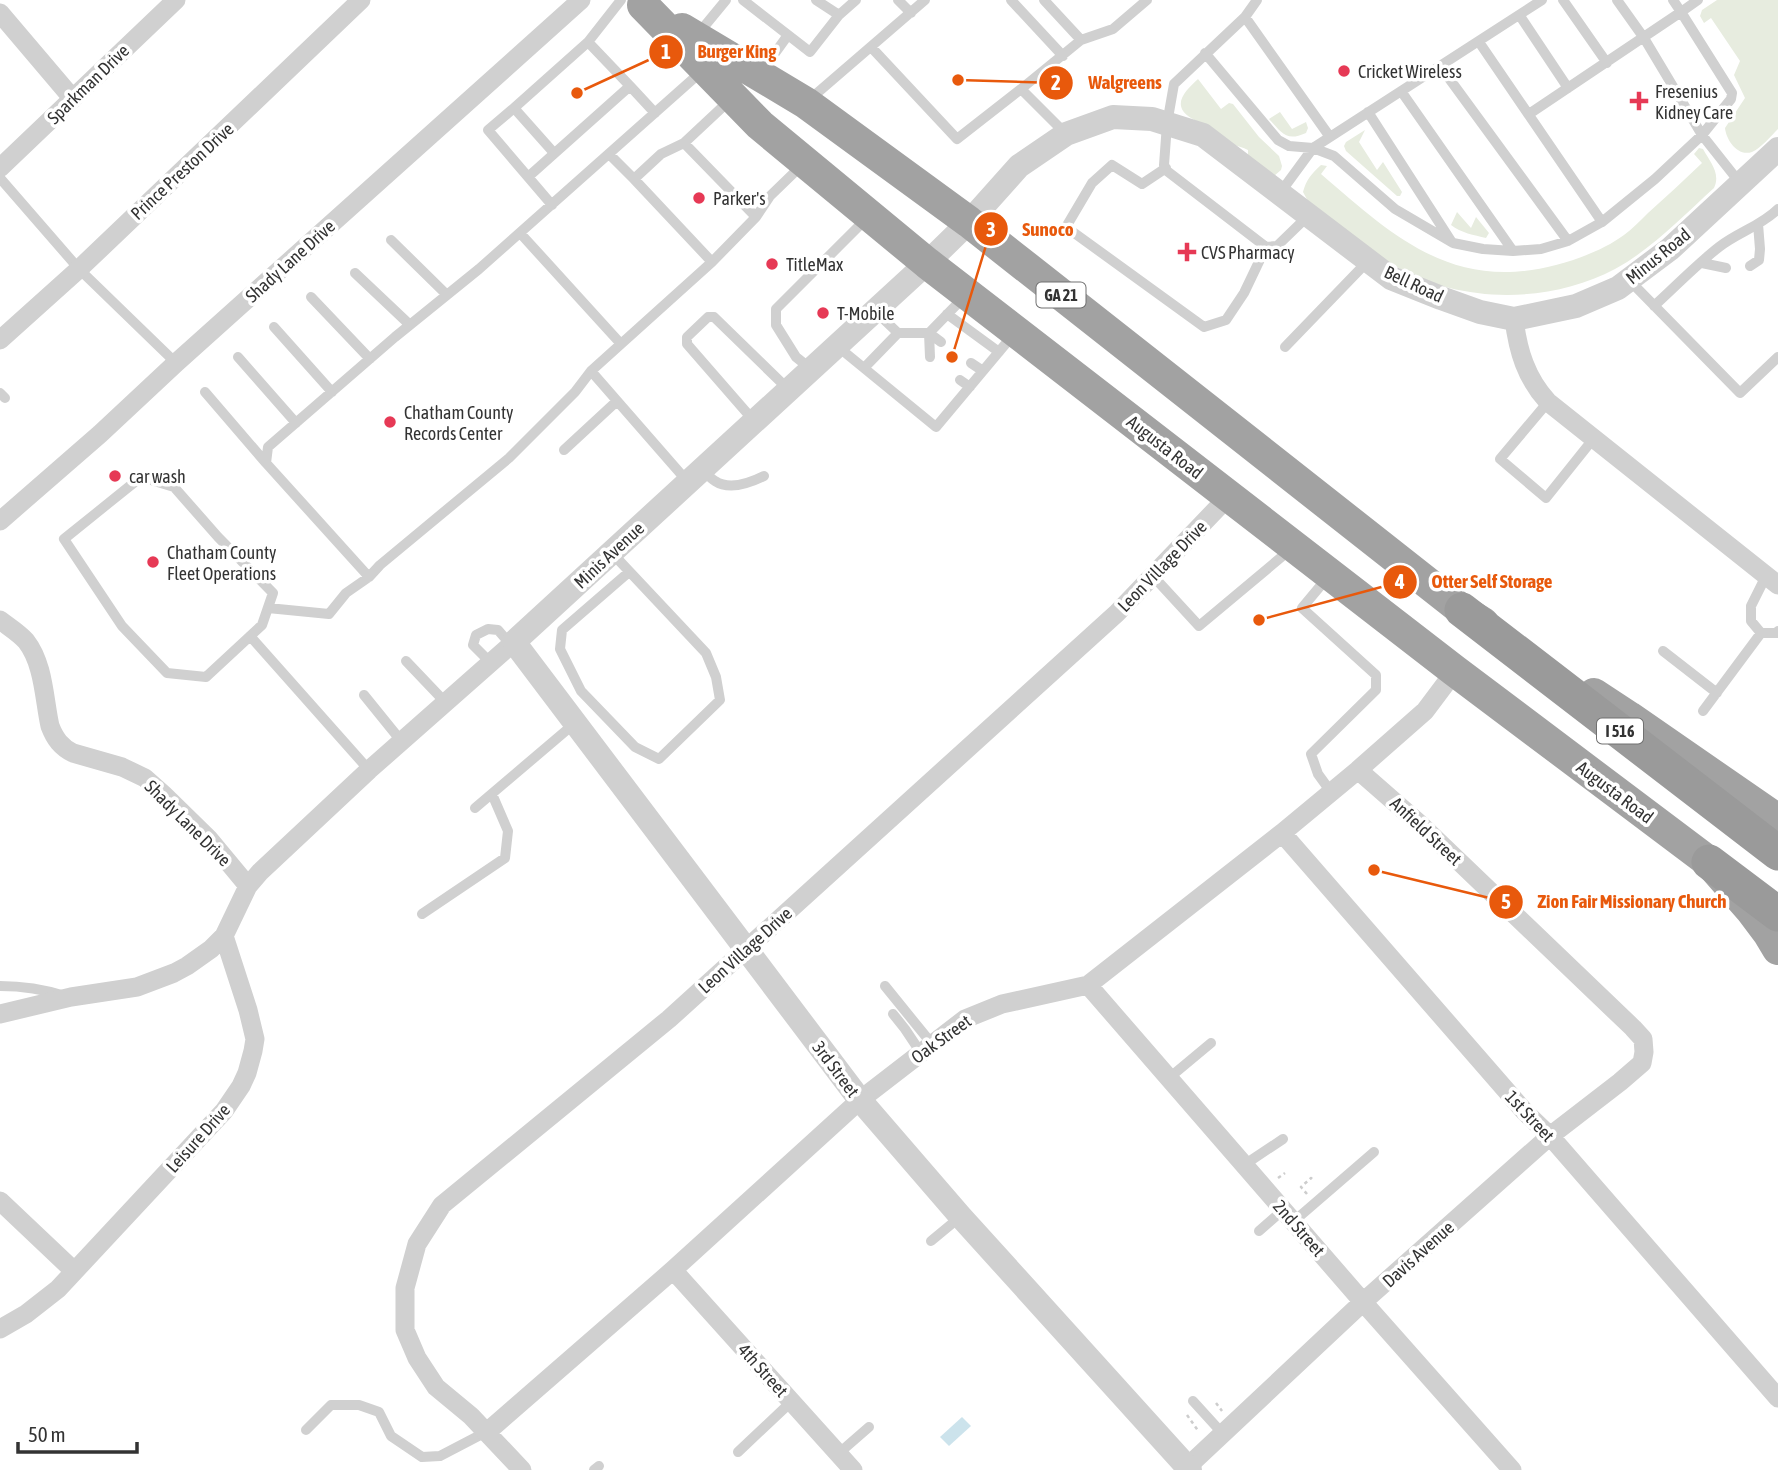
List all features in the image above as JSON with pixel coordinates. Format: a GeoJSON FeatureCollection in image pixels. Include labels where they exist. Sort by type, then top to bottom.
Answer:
{"type":"FeatureCollection","features":[{"type":"Feature","properties":{"kind":"highway","name":"GA 21"},"geometry":{"type":"LineString","coordinates":[[637,1],[806,103],[969,222],[1462,610]]}},
{"type":"Feature","properties":{"kind":"highway","name":"Augusta Road"},"geometry":{"type":"LineString","coordinates":[[637,1],[760,125],[927,263],[957,304],[1007,342],[1229,496],[1455,671],[1709,862],[1751,910],[1778,949]]}},
{"type":"Feature","properties":{"kind":"highway"},"geometry":{"type":"LineString","coordinates":[[1462,610],[1629,717],[1778,820]]}},
{"type":"Feature","properties":{"kind":"highway","name":"I 516"},"geometry":{"type":"LineString","coordinates":[[1462,610],[1778,853]]}},
{"type":"Feature","properties":{"kind":"highway"},"geometry":{"type":"LineString","coordinates":[[1709,862],[1778,914]]}},
{"type":"Feature","properties":{"kind":"street","name":"Sparkman Drive"},"geometry":{"type":"LineString","coordinates":[[0,167],[176,0]]}},
{"type":"Feature","properties":{"kind":"street","name":"Prince Preston Drive"},"geometry":{"type":"LineString","coordinates":[[0,340],[79,269],[361,0]]}},
{"type":"Feature","properties":{"kind":"street","name":"Shady Lane Drive"},"geometry":{"type":"LineString","coordinates":[[0,521],[581,0]]}},
{"type":"Feature","properties":{"kind":"street"},"geometry":{"type":"LineString","coordinates":[[0,13],[73,99]]}},
{"type":"Feature","properties":{"kind":"street","name":"Bell Road"},"geometry":{"type":"LineString","coordinates":[[969,222],[1019,166],[1066,134],[1112,117],[1152,120],[1203,135],[1391,278],[1480,312],[1514,319]]}},
{"type":"Feature","properties":{"kind":"street","name":"Minus Road"},"geometry":{"type":"LineString","coordinates":[[1514,319],[1577,306],[1618,288],[1670,248],[1777,151]]}},
{"type":"Feature","properties":{"kind":"street","name":"Minis Avenue"},"geometry":{"type":"LineString","coordinates":[[248,886],[369,771],[513,644],[969,222]]}},
{"type":"Feature","properties":{"kind":"street"},"geometry":{"type":"LineString","coordinates":[[1514,319],[1525,364],[1535,387],[1548,402],[1772,581]]}},
{"type":"Feature","properties":{"kind":"street","name":"Leon Village Drive"},"geometry":{"type":"LineString","coordinates":[[522,1470],[471,1416],[436,1388],[417,1358],[405,1329],[405,1288],[417,1244],[442,1205],[669,1019],[1117,613],[1229,496]]}},
{"type":"Feature","properties":{"kind":"street","name":"Shady Lane Drive"},"geometry":{"type":"LineString","coordinates":[[0,620],[21,636],[37,661],[50,726],[59,743],[73,753],[122,767],[145,778],[209,839],[248,886]]}},
{"type":"Feature","properties":{"kind":"street","name":"3rd Street"},"geometry":{"type":"LineString","coordinates":[[513,644],[860,1100],[1187,1469]]}},
{"type":"Feature","properties":{"kind":"street","name":"Oak Street"},"geometry":{"type":"LineString","coordinates":[[487,1432],[673,1270],[860,1100],[926,1048],[965,1019],[1002,1004],[1088,985],[1358,770],[1425,711],[1455,671]]}},
{"type":"Feature","properties":{"kind":"street","name":"Anfield Street"},"geometry":{"type":"LineString","coordinates":[[1358,770],[1422,825],[1643,1039]]}},
{"type":"Feature","properties":{"kind":"street","name":"1st Street"},"geometry":{"type":"LineString","coordinates":[[1282,833],[1778,1398]]}},
{"type":"Feature","properties":{"kind":"street"},"geometry":{"type":"LineString","coordinates":[[0,1014],[71,997],[119,990],[174,973],[201,957],[224,936],[248,886]]}},
{"type":"Feature","properties":{"kind":"street","name":"Leisure Drive"},"geometry":{"type":"LineString","coordinates":[[0,1329],[42,1302],[74,1271],[224,1111],[241,1086],[251,1061],[254,1039],[248,1010],[224,936]]}},
{"type":"Feature","properties":{"kind":"street","name":"2nd Street"},"geometry":{"type":"LineString","coordinates":[[1088,985],[1513,1470]]}},
{"type":"Feature","properties":{"kind":"street","name":"Davis Avenue"},"geometry":{"type":"LineString","coordinates":[[1187,1469],[1363,1302],[1550,1136],[1642,1063],[1643,1039]]}},
{"type":"Feature","properties":{"kind":"street"},"geometry":{"type":"LineString","coordinates":[[0,1201],[74,1271]]}},
{"type":"Feature","properties":{"kind":"street","name":"4th Street"},"geometry":{"type":"LineString","coordinates":[[673,1270],[853,1470]]}},
{"type":"Feature","properties":{"kind":"lane"},"geometry":{"type":"LineString","coordinates":[[696,37],[726,0]]}},
{"type":"Feature","properties":{"kind":"lane"},"geometry":{"type":"LineString","coordinates":[[743,0],[810,52],[839,15],[856,0]]}},
{"type":"Feature","properties":{"kind":"lane"},"geometry":{"type":"LineString","coordinates":[[816,0],[839,15]]}},
{"type":"Feature","properties":{"kind":"lane"},"geometry":{"type":"LineString","coordinates":[[898,0],[911,13]]}},
{"type":"Feature","properties":{"kind":"lane"},"geometry":{"type":"LineString","coordinates":[[806,103],[925,0]]}},
{"type":"Feature","properties":{"kind":"lane"},"geometry":{"type":"LineString","coordinates":[[1011,0],[1063,56]]}},
{"type":"Feature","properties":{"kind":"lane"},"geometry":{"type":"LineString","coordinates":[[1044,0],[1081,40]]}},
{"type":"Feature","properties":{"kind":"lane"},"geometry":{"type":"LineString","coordinates":[[871,47],[957,139],[1081,40],[1113,29],[1147,0]]}},
{"type":"Feature","properties":{"kind":"lane"},"geometry":{"type":"LineString","coordinates":[[1257,0],[1245,17],[1174,84],[1164,165],[1167,171],[1266,247],[1277,246],[1309,215]]}},
{"type":"Feature","properties":{"kind":"lane"},"geometry":{"type":"LineString","coordinates":[[1279,193],[1313,148],[1542,0]]}},
{"type":"Feature","properties":{"kind":"lane"},"geometry":{"type":"LineString","coordinates":[[1563,0],[1607,63]]}},
{"type":"Feature","properties":{"kind":"lane"},"geometry":{"type":"LineString","coordinates":[[1618,0],[1702,135],[1741,184]]}},
{"type":"Feature","properties":{"kind":"lane"},"geometry":{"type":"LineString","coordinates":[[1205,53],[1278,139],[1289,146],[1313,148],[1334,156],[1395,209],[1453,243],[1483,249],[1541,249],[1568,241],[1602,222],[1655,179],[1702,135],[1731,99],[1732,93],[1673,0]]}},
{"type":"Feature","properties":{"kind":"lane"},"geometry":{"type":"LineString","coordinates":[[1529,114],[1698,0]]}},
{"type":"Feature","properties":{"kind":"lane"},"geometry":{"type":"LineString","coordinates":[[552,205],[488,130],[637,1]]}},
{"type":"Feature","properties":{"kind":"lane"},"geometry":{"type":"LineString","coordinates":[[1520,16],[1568,88]]}},
{"type":"Feature","properties":{"kind":"lane"},"geometry":{"type":"LineString","coordinates":[[1245,17],[1330,137]]}},
{"type":"Feature","properties":{"kind":"lane"},"geometry":{"type":"LineString","coordinates":[[759,75],[788,35]]}},
{"type":"Feature","properties":{"kind":"lane"},"geometry":{"type":"LineString","coordinates":[[1479,41],[1602,222]]}},
{"type":"Feature","properties":{"kind":"lane"},"geometry":{"type":"LineString","coordinates":[[588,42],[655,113]]}},
{"type":"Feature","properties":{"kind":"lane"},"geometry":{"type":"LineString","coordinates":[[1440,66],[1568,241]]}},
{"type":"Feature","properties":{"kind":"lane"},"geometry":{"type":"LineString","coordinates":[[265,463],[268,447],[520,233],[705,69]]}},
{"type":"Feature","properties":{"kind":"lane"},"geometry":{"type":"LineString","coordinates":[[528,177],[630,86]]}},
{"type":"Feature","properties":{"kind":"lane"},"geometry":{"type":"LineString","coordinates":[[1021,89],[1066,134]]}},
{"type":"Feature","properties":{"kind":"lane"},"geometry":{"type":"LineString","coordinates":[[1401,91],[1513,251]]}},
{"type":"Feature","properties":{"kind":"lane"},"geometry":{"type":"LineString","coordinates":[[634,179],[661,154],[684,143],[733,98]]}},
{"type":"Feature","properties":{"kind":"lane"},"geometry":{"type":"LineString","coordinates":[[514,108],[554,153]]}},
{"type":"Feature","properties":{"kind":"lane"},"geometry":{"type":"LineString","coordinates":[[1368,112],[1453,243]]}},
{"type":"Feature","properties":{"kind":"lane"},"geometry":{"type":"LineString","coordinates":[[684,143],[756,218]]}},
{"type":"Feature","properties":{"kind":"lane"},"geometry":{"type":"LineString","coordinates":[[609,154],[712,262]]}},
{"type":"Feature","properties":{"kind":"lane"},"geometry":{"type":"LineString","coordinates":[[268,608],[329,614],[346,593],[369,577],[509,458],[575,392],[591,371],[712,262],[756,218],[770,196],[805,162]]}},
{"type":"Feature","properties":{"kind":"lane"},"geometry":{"type":"LineString","coordinates":[[1166,168],[1142,184],[1112,165],[1092,183],[1066,227],[1204,327],[1226,320],[1244,293],[1266,247]]}},
{"type":"Feature","properties":{"kind":"lane"},"geometry":{"type":"LineString","coordinates":[[0,178],[79,269],[176,363]]}},
{"type":"Feature","properties":{"kind":"lane"},"geometry":{"type":"LineString","coordinates":[[1654,306],[1720,246],[1778,209]]}},
{"type":"Feature","properties":{"kind":"lane"},"geometry":{"type":"LineString","coordinates":[[811,369],[796,357],[776,325],[776,309],[869,216]]}},
{"type":"Feature","properties":{"kind":"lane"},"geometry":{"type":"LineString","coordinates":[[1750,266],[1759,260],[1758,224]]}},
{"type":"Feature","properties":{"kind":"lane"},"geometry":{"type":"LineString","coordinates":[[520,233],[621,344]]}},
{"type":"Feature","properties":{"kind":"lane"},"geometry":{"type":"LineString","coordinates":[[391,240],[447,295]]}},
{"type":"Feature","properties":{"kind":"lane"},"geometry":{"type":"LineString","coordinates":[[1285,346],[1369,261]]}},
{"type":"Feature","properties":{"kind":"lane"},"geometry":{"type":"LineString","coordinates":[[1702,262],[1726,268]]}},
{"type":"Feature","properties":{"kind":"lane"},"geometry":{"type":"LineString","coordinates":[[355,272],[410,325]]}},
{"type":"Feature","properties":{"kind":"lane"},"geometry":{"type":"LineString","coordinates":[[1629,280],[1740,393],[1778,357]]}},
{"type":"Feature","properties":{"kind":"lane"},"geometry":{"type":"LineString","coordinates":[[311,296],[370,359]]}},
{"type":"Feature","properties":{"kind":"lane"},"geometry":{"type":"LineString","coordinates":[[930,357],[929,333],[957,304]]}},
{"type":"Feature","properties":{"kind":"lane"},"geometry":{"type":"LineString","coordinates":[[874,311],[898,333],[929,333],[941,342]]}},
{"type":"Feature","properties":{"kind":"lane"},"geometry":{"type":"LineString","coordinates":[[754,421],[687,344],[687,337],[708,317],[714,317],[789,389]]}},
{"type":"Feature","properties":{"kind":"lane"},"geometry":{"type":"LineString","coordinates":[[274,327],[332,392]]}},
{"type":"Feature","properties":{"kind":"lane"},"geometry":{"type":"LineString","coordinates":[[864,368],[898,333]]}},
{"type":"Feature","properties":{"kind":"lane"},"geometry":{"type":"LineString","coordinates":[[836,346],[936,427],[1007,342]]}},
{"type":"Feature","properties":{"kind":"lane"},"geometry":{"type":"LineString","coordinates":[[238,357],[296,423]]}},
{"type":"Feature","properties":{"kind":"lane"},"geometry":{"type":"LineString","coordinates":[[971,363],[983,371]]}},
{"type":"Feature","properties":{"kind":"lane"},"geometry":{"type":"LineString","coordinates":[[591,371],[617,401],[695,475],[730,485],[744,485],[764,476]]}},
{"type":"Feature","properties":{"kind":"lane"},"geometry":{"type":"LineString","coordinates":[[960,380],[970,387]]}},
{"type":"Feature","properties":{"kind":"lane"},"geometry":{"type":"LineString","coordinates":[[205,392],[265,463],[369,577]]}},
{"type":"Feature","properties":{"kind":"lane"},"geometry":{"type":"LineString","coordinates":[[564,450],[617,401]]}},
{"type":"Feature","properties":{"kind":"lane"},"geometry":{"type":"LineString","coordinates":[[1548,402],[1500,459],[1546,498],[1594,438]]}},
{"type":"Feature","properties":{"kind":"lane"},"geometry":{"type":"LineString","coordinates":[[141,477],[174,487],[273,593],[262,625],[250,636],[206,677],[167,673],[122,626],[64,539],[141,477]]}},
{"type":"Feature","properties":{"kind":"lane"},"geometry":{"type":"LineString","coordinates":[[1153,576],[1199,626],[1294,547]]}},
{"type":"Feature","properties":{"kind":"lane"},"geometry":{"type":"LineString","coordinates":[[612,553],[706,653],[716,677],[720,700],[659,759],[635,747],[581,691],[560,649],[562,630],[629,572]]}},
{"type":"Feature","properties":{"kind":"lane"},"geometry":{"type":"LineString","coordinates":[[1330,575],[1302,608],[1377,675],[1376,690],[1311,754],[1318,774],[1331,792]]}},
{"type":"Feature","properties":{"kind":"lane"},"geometry":{"type":"LineString","coordinates":[[1761,633],[1751,621],[1751,606],[1772,581]]}},
{"type":"Feature","properties":{"kind":"lane"},"geometry":{"type":"LineString","coordinates":[[491,663],[473,645],[476,635],[488,629],[498,630],[513,644]]}},
{"type":"Feature","properties":{"kind":"lane"},"geometry":{"type":"LineString","coordinates":[[1761,633],[1778,631]]}},
{"type":"Feature","properties":{"kind":"lane"},"geometry":{"type":"LineString","coordinates":[[1703,711],[1761,633]]}},
{"type":"Feature","properties":{"kind":"lane"},"geometry":{"type":"LineString","coordinates":[[250,636],[369,771]]}},
{"type":"Feature","properties":{"kind":"lane"},"geometry":{"type":"LineString","coordinates":[[1663,651],[1717,692]]}},
{"type":"Feature","properties":{"kind":"lane"},"geometry":{"type":"LineString","coordinates":[[406,662],[446,703]]}},
{"type":"Feature","properties":{"kind":"lane"},"geometry":{"type":"LineString","coordinates":[[364,695],[402,741]]}},
{"type":"Feature","properties":{"kind":"lane"},"geometry":{"type":"LineString","coordinates":[[475,808],[575,723]]}},
{"type":"Feature","properties":{"kind":"lane"},"geometry":{"type":"LineString","coordinates":[[422,914],[505,858],[508,831],[492,794]]}},
{"type":"Feature","properties":{"kind":"lane"},"geometry":{"type":"LineString","coordinates":[[0,986],[37,988],[71,997]]}},
{"type":"Feature","properties":{"kind":"lane"},"geometry":{"type":"LineString","coordinates":[[885,986],[926,1048]]}},
{"type":"Feature","properties":{"kind":"lane"},"geometry":{"type":"LineString","coordinates":[[893,1014],[926,1048]]}},
{"type":"Feature","properties":{"kind":"lane"},"geometry":{"type":"LineString","coordinates":[[1169,1079],[1211,1043]]}},
{"type":"Feature","properties":{"kind":"lane"},"geometry":{"type":"LineString","coordinates":[[1244,1165],[1283,1139]]}},
{"type":"Feature","properties":{"kind":"lane"},"geometry":{"type":"LineString","coordinates":[[1259,1231],[1316,1202],[1374,1152]]}},
{"type":"Feature","properties":{"kind":"lane"},"geometry":{"type":"LineString","coordinates":[[931,1241],[961,1217]]}},
{"type":"Feature","properties":{"kind":"lane"},"geometry":{"type":"LineString","coordinates":[[1194,1401],[1223,1434]]}},
{"type":"Feature","properties":{"kind":"lane"},"geometry":{"type":"LineString","coordinates":[[738,1452],[791,1402]]}},
{"type":"Feature","properties":{"kind":"lane"},"geometry":{"type":"LineString","coordinates":[[306,1430],[331,1405],[359,1405],[379,1412],[391,1436],[422,1457],[440,1456],[487,1432]]}},
{"type":"Feature","properties":{"kind":"lane"},"geometry":{"type":"LineString","coordinates":[[838,1454],[869,1427]]}},
{"type":"Feature","properties":{"kind":"path"},"geometry":{"type":"LineString","coordinates":[[1312,1179],[1301,1187],[1316,1202]]}},
{"type":"Feature","properties":{"kind":"shaded area"},"geometry":{"type":"Polygon","coordinates":[[[1717,0],[1778,0],[1778,129],[1752,152],[1737,150],[1730,142],[1725,128],[1745,98],[1734,75],[1740,61],[1711,18],[1704,23],[1700,16],[1702,10],[1717,0]]]}},
{"type":"Feature","properties":{"kind":"shaded area"},"geometry":{"type":"Polygon","coordinates":[[[1198,79],[1221,109],[1229,103],[1233,104],[1259,137],[1279,156],[1281,170],[1274,176],[1248,156],[1248,150],[1233,144],[1185,113],[1182,98],[1198,79]]]}},
{"type":"Feature","properties":{"kind":"shaded area"},"geometry":{"type":"Polygon","coordinates":[[[1280,112],[1292,129],[1306,122],[1306,133],[1294,137],[1281,132],[1269,119],[1280,112]]]}},
{"type":"Feature","properties":{"kind":"shaded area"},"geometry":{"type":"Polygon","coordinates":[[[1365,130],[1359,142],[1377,170],[1383,162],[1402,192],[1400,196],[1346,151],[1346,142],[1365,130]]]}},
{"type":"Feature","properties":{"kind":"shaded area"},"geometry":{"type":"Polygon","coordinates":[[[1699,148],[1703,149],[1714,168],[1716,183],[1714,188],[1667,232],[1615,269],[1562,289],[1534,293],[1476,293],[1420,278],[1383,258],[1309,203],[1303,192],[1315,171],[1321,165],[1327,166],[1321,174],[1374,219],[1427,253],[1456,265],[1486,271],[1519,271],[1574,260],[1617,240],[1702,163],[1694,154],[1699,148]]]}},
{"type":"Feature","properties":{"kind":"shaded area"},"geometry":{"type":"Polygon","coordinates":[[[1457,212],[1471,228],[1476,217],[1489,233],[1486,238],[1463,232],[1451,225],[1457,212]]]}},
{"type":"Feature","properties":{"kind":"water"},"geometry":{"type":"Polygon","coordinates":[[[962,1417],[971,1426],[949,1446],[940,1437],[962,1417]]]}},
{"type":"Feature","properties":{"kind":"place","name":"Cricket Wireless"},"geometry":{"type":"Point","coordinates":[1344,71]}},
{"type":"Feature","properties":{"kind":"place","name":"Walgreens"},"geometry":{"type":"Point","coordinates":[958,80]}},
{"type":"Feature","properties":{"kind":"place","name":"Burger King"},"geometry":{"type":"Point","coordinates":[577,93]}},
{"type":"Feature","properties":{"kind":"place","name":"Fresenius Kidney Care"},"geometry":{"type":"Point","coordinates":[1639,101]}},
{"type":"Feature","properties":{"kind":"place","name":"Parker's"},"geometry":{"type":"Point","coordinates":[699,198]}},
{"type":"Feature","properties":{"kind":"place","name":"CVS Pharmacy"},"geometry":{"type":"Point","coordinates":[1187,252]}},
{"type":"Feature","properties":{"kind":"place","name":"TitleMax"},"geometry":{"type":"Point","coordinates":[772,264]}},
{"type":"Feature","properties":{"kind":"place","name":"T-Mobile"},"geometry":{"type":"Point","coordinates":[823,313]}},
{"type":"Feature","properties":{"kind":"place","name":"Sunoco"},"geometry":{"type":"Point","coordinates":[952,357]}},
{"type":"Feature","properties":{"kind":"place","name":"Chatham County Records Center"},"geometry":{"type":"Point","coordinates":[390,422]}},
{"type":"Feature","properties":{"kind":"place","name":"car wash"},"geometry":{"type":"Point","coordinates":[115,476]}},
{"type":"Feature","properties":{"kind":"place","name":"Chatham County Fleet Operations"},"geometry":{"type":"Point","coordinates":[153,562]}},
{"type":"Feature","properties":{"kind":"place","name":"Otter Self Storage"},"geometry":{"type":"Point","coordinates":[1259,620]}},
{"type":"Feature","properties":{"kind":"place","name":"Zion Fair Missionary Church"},"geometry":{"type":"Point","coordinates":[1374,870]}}]}
